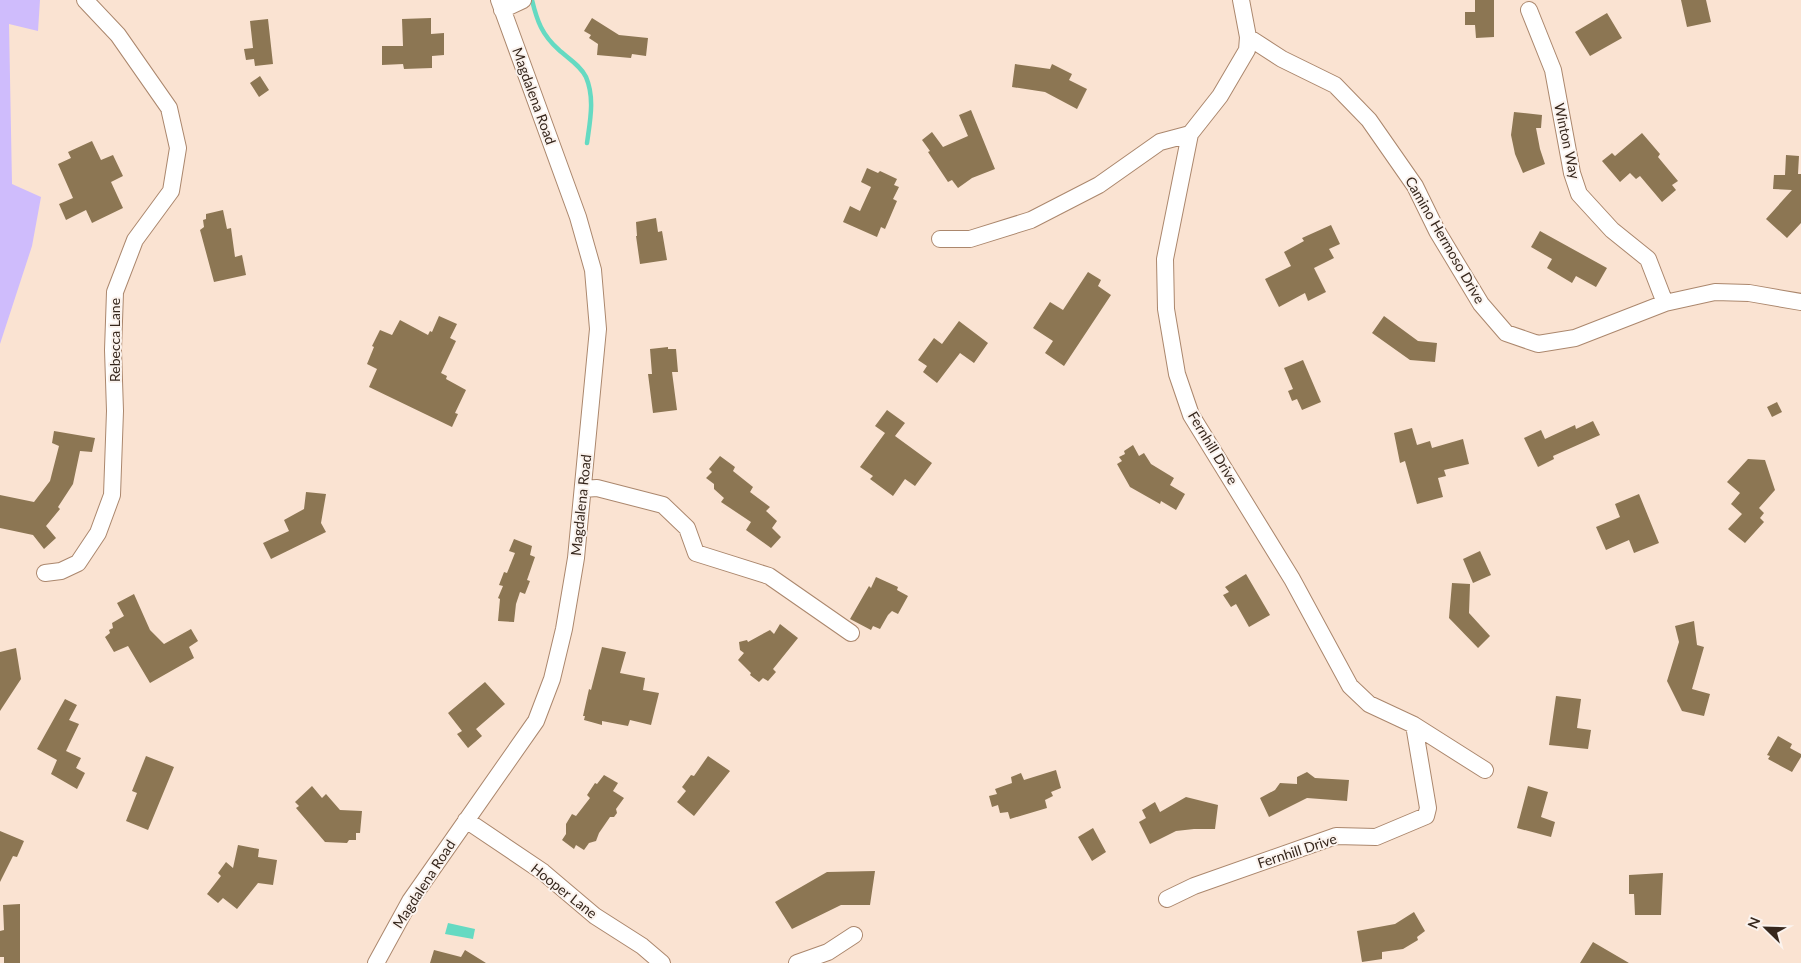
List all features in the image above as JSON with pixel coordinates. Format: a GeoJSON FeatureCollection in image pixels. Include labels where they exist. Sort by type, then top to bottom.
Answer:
{"type":"FeatureCollection","features":[{"type":"Feature","properties":{"kind":"street","name":"Rebecca Lane"},"geometry":{"type":"LineString","coordinates":[[45,573],[61,571],[78,564],[98,533],[112,494],[115,411],[113,350],[115,292],[135,240],[171,191],[178,148],[169,108],[118,35],[85,0]]}},
{"type":"Feature","properties":{"kind":"street"},"geometry":{"type":"LineString","coordinates":[[1241,0],[1248,36]]}},
{"type":"Feature","properties":{"kind":"street"},"geometry":{"type":"LineString","coordinates":[[501,5],[521,1]]}},
{"type":"Feature","properties":{"kind":"street","name":"Magdalena Road"},"geometry":{"type":"LineString","coordinates":[[376,963],[410,901],[536,721],[552,679],[564,629],[576,558],[598,329],[593,270],[578,217],[501,5]]}},
{"type":"Feature","properties":{"kind":"street","name":"Winton Way"},"geometry":{"type":"LineString","coordinates":[[1529,10],[1553,70],[1572,173],[1579,194],[1612,230],[1648,259],[1665,302]]}},
{"type":"Feature","properties":{"kind":"street","name":"Fernhill Drive"},"geometry":{"type":"LineString","coordinates":[[1248,36],[1247,50],[1220,96],[1190,134],[1166,259],[1166,309],[1178,374],[1191,415],[1292,579],[1350,686],[1369,704],[1414,725],[1485,770]]}},
{"type":"Feature","properties":{"kind":"street","name":"Camino Hermoso Drive"},"geometry":{"type":"LineString","coordinates":[[1248,36],[1282,59],[1335,85],[1369,120],[1415,186],[1437,231],[1481,304],[1506,333],[1538,344],[1575,338],[1665,302],[1715,292],[1749,293],[1801,302]]}},
{"type":"Feature","properties":{"kind":"street"},"geometry":{"type":"LineString","coordinates":[[940,239],[970,239],[1031,220],[1099,185],[1160,142],[1190,134]]}},
{"type":"Feature","properties":{"kind":"street"},"geometry":{"type":"LineString","coordinates":[[583,489],[597,488],[663,505],[687,528],[696,553],[770,576],[851,633]]}},
{"type":"Feature","properties":{"kind":"street","name":"Fernhill Drive"},"geometry":{"type":"LineString","coordinates":[[1167,899],[1194,886],[1336,836],[1376,837],[1426,816],[1428,808],[1414,725]]}},
{"type":"Feature","properties":{"kind":"street","name":"Hooper Lane"},"geometry":{"type":"LineString","coordinates":[[466,820],[543,872],[595,916],[642,946],[662,963]]}},
{"type":"Feature","properties":{"kind":"street"},"geometry":{"type":"LineString","coordinates":[[797,963],[828,952],[854,935]]}},
{"type":"Feature","properties":{"kind":"shaded area"},"geometry":{"type":"Polygon","coordinates":[[[0,0],[40,0],[38,31],[9,24],[12,184],[41,197],[32,246],[0,344],[0,0]]]}},
{"type":"Feature","properties":{"kind":"water"},"geometry":{"type":"Polygon","coordinates":[[[448,923],[475,929],[473,939],[445,934],[448,923]]]}},
{"type":"Feature","properties":{"kind":"building"},"geometry":{"type":"Polygon","coordinates":[[[1475,0],[1494,0],[1494,37],[1476,38],[1475,25],[1465,25],[1465,12],[1475,12],[1475,0]]]}},
{"type":"Feature","properties":{"kind":"building"},"geometry":{"type":"Polygon","coordinates":[[[1681,0],[1706,0],[1711,22],[1687,27],[1681,0]]]}},
{"type":"Feature","properties":{"kind":"building"},"geometry":{"type":"Polygon","coordinates":[[[1607,13],[1622,38],[1590,56],[1575,32],[1607,13]]]}},
{"type":"Feature","properties":{"kind":"building"},"geometry":{"type":"Polygon","coordinates":[[[431,18],[431,34],[444,33],[444,55],[432,56],[432,68],[404,69],[403,64],[382,65],[382,46],[403,46],[402,19],[431,18]]]}},
{"type":"Feature","properties":{"kind":"building"},"geometry":{"type":"Polygon","coordinates":[[[592,18],[619,35],[648,38],[646,56],[632,54],[631,58],[597,55],[598,44],[589,38],[591,35],[584,31],[592,18]]]}},
{"type":"Feature","properties":{"kind":"building"},"geometry":{"type":"Polygon","coordinates":[[[268,19],[273,64],[255,66],[254,59],[246,60],[244,49],[253,48],[250,21],[268,19]]]}},
{"type":"Feature","properties":{"kind":"building"},"geometry":{"type":"Polygon","coordinates":[[[1015,64],[1050,69],[1052,64],[1072,74],[1069,80],[1087,89],[1077,109],[1045,92],[1012,87],[1015,64]]]}},
{"type":"Feature","properties":{"kind":"building"},"geometry":{"type":"Polygon","coordinates":[[[260,76],[269,90],[259,97],[250,83],[260,76]]]}},
{"type":"Feature","properties":{"kind":"building"},"geometry":{"type":"Polygon","coordinates":[[[971,110],[995,169],[972,178],[958,188],[952,180],[948,182],[922,140],[932,132],[943,147],[968,136],[959,115],[971,110]]]}},
{"type":"Feature","properties":{"kind":"building"},"geometry":{"type":"Polygon","coordinates":[[[1514,112],[1542,115],[1541,128],[1536,128],[1545,164],[1523,173],[1515,154],[1511,135],[1514,112]]]}},
{"type":"Feature","properties":{"kind":"building"},"geometry":{"type":"Polygon","coordinates":[[[1642,133],[1660,154],[1658,157],[1678,181],[1672,185],[1676,190],[1662,202],[1640,176],[1636,179],[1630,173],[1620,182],[1602,161],[1612,153],[1615,156],[1642,133]]]}},
{"type":"Feature","properties":{"kind":"building"},"geometry":{"type":"Polygon","coordinates":[[[92,141],[101,160],[113,155],[123,176],[111,182],[123,208],[92,223],[86,210],[66,220],[59,204],[73,198],[58,164],[71,158],[68,152],[92,141]]]}},
{"type":"Feature","properties":{"kind":"building"},"geometry":{"type":"Polygon","coordinates":[[[1786,155],[1799,156],[1798,174],[1801,174],[1801,223],[1787,238],[1766,219],[1792,190],[1773,189],[1774,175],[1785,175],[1786,155]]]}},
{"type":"Feature","properties":{"kind":"building"},"geometry":{"type":"Polygon","coordinates":[[[867,168],[878,173],[880,171],[897,179],[894,185],[899,187],[893,199],[897,201],[885,229],[881,227],[877,237],[843,222],[850,206],[860,211],[871,187],[861,182],[867,168]]]}},
{"type":"Feature","properties":{"kind":"building"},"geometry":{"type":"Polygon","coordinates":[[[223,210],[227,229],[231,228],[235,257],[242,255],[246,275],[214,282],[200,230],[204,227],[203,220],[206,219],[206,214],[223,210]]]}},
{"type":"Feature","properties":{"kind":"building"},"geometry":{"type":"Polygon","coordinates":[[[656,218],[658,232],[662,231],[667,260],[640,264],[636,222],[656,218]]]}},
{"type":"Feature","properties":{"kind":"building"},"geometry":{"type":"Polygon","coordinates":[[[1331,225],[1340,244],[1329,249],[1334,258],[1314,268],[1326,292],[1308,301],[1305,293],[1279,307],[1265,279],[1291,266],[1284,252],[1304,241],[1302,238],[1331,225]]]}},
{"type":"Feature","properties":{"kind":"building"},"geometry":{"type":"Polygon","coordinates":[[[1540,231],[1607,268],[1596,287],[1576,276],[1572,283],[1547,268],[1552,259],[1531,247],[1540,231]]]}},
{"type":"Feature","properties":{"kind":"building"},"geometry":{"type":"Polygon","coordinates":[[[1088,272],[1101,280],[1098,286],[1111,295],[1064,366],[1045,353],[1053,341],[1033,328],[1050,302],[1063,310],[1088,272]]]}},
{"type":"Feature","properties":{"kind":"building"},"geometry":{"type":"Polygon","coordinates":[[[439,316],[457,324],[450,338],[456,341],[441,373],[447,376],[446,379],[466,390],[455,413],[458,414],[452,427],[369,387],[377,369],[367,364],[374,347],[372,346],[380,330],[392,335],[400,320],[428,335],[430,331],[432,332],[439,316]]]}},
{"type":"Feature","properties":{"kind":"building"},"geometry":{"type":"Polygon","coordinates":[[[1384,316],[1418,341],[1437,343],[1435,362],[1410,360],[1372,333],[1384,316]]]}},
{"type":"Feature","properties":{"kind":"building"},"geometry":{"type":"Polygon","coordinates":[[[959,321],[988,343],[974,363],[960,353],[937,383],[923,372],[927,366],[918,360],[934,338],[942,344],[959,321]]]}},
{"type":"Feature","properties":{"kind":"building"},"geometry":{"type":"Polygon","coordinates":[[[668,347],[668,349],[676,349],[678,372],[672,372],[677,410],[653,413],[648,374],[652,374],[650,349],[668,347]]]}},
{"type":"Feature","properties":{"kind":"building"},"geometry":{"type":"Polygon","coordinates":[[[1303,360],[1321,402],[1302,410],[1297,399],[1292,401],[1288,391],[1293,389],[1284,368],[1303,360]]]}},
{"type":"Feature","properties":{"kind":"building"},"geometry":{"type":"Polygon","coordinates":[[[1777,402],[1782,412],[1772,417],[1767,407],[1777,402]]]}},
{"type":"Feature","properties":{"kind":"building"},"geometry":{"type":"Polygon","coordinates":[[[887,410],[905,423],[895,436],[932,463],[915,486],[905,479],[893,496],[870,479],[873,476],[860,467],[885,433],[875,426],[887,410]]]}},
{"type":"Feature","properties":{"kind":"building"},"geometry":{"type":"Polygon","coordinates":[[[1593,421],[1600,435],[1553,456],[1554,459],[1538,467],[1524,438],[1541,430],[1545,439],[1575,425],[1576,429],[1593,421]]]}},
{"type":"Feature","properties":{"kind":"building"},"geometry":{"type":"Polygon","coordinates":[[[1412,428],[1417,445],[1430,441],[1432,448],[1463,439],[1469,464],[1444,470],[1446,476],[1438,478],[1443,497],[1417,504],[1405,461],[1400,463],[1394,433],[1412,428]]]}},
{"type":"Feature","properties":{"kind":"building"},"geometry":{"type":"Polygon","coordinates":[[[54,431],[95,438],[92,452],[80,451],[73,484],[58,507],[60,509],[46,526],[56,538],[44,549],[33,535],[0,528],[0,495],[34,502],[50,481],[59,446],[52,443],[54,431]]]}},
{"type":"Feature","properties":{"kind":"building"},"geometry":{"type":"Polygon","coordinates":[[[1133,445],[1139,456],[1144,453],[1151,464],[1174,478],[1170,485],[1185,494],[1176,510],[1161,501],[1160,504],[1130,487],[1117,464],[1122,461],[1119,457],[1125,454],[1124,451],[1133,445]]]}},
{"type":"Feature","properties":{"kind":"building"},"geometry":{"type":"Polygon","coordinates":[[[720,456],[735,467],[733,471],[753,487],[750,492],[770,507],[766,511],[777,521],[772,528],[781,537],[771,548],[746,530],[751,522],[721,502],[724,498],[714,489],[714,484],[706,478],[712,472],[709,469],[720,456]]]}},
{"type":"Feature","properties":{"kind":"building"},"geometry":{"type":"Polygon","coordinates":[[[1748,459],[1765,460],[1775,490],[1759,508],[1764,513],[1760,518],[1764,522],[1745,543],[1728,529],[1742,514],[1731,504],[1740,493],[1727,482],[1748,459]]]}},
{"type":"Feature","properties":{"kind":"building"},"geometry":{"type":"Polygon","coordinates":[[[306,492],[326,494],[321,523],[326,532],[271,559],[263,543],[289,531],[284,520],[304,509],[306,492]]]}},
{"type":"Feature","properties":{"kind":"building"},"geometry":{"type":"Polygon","coordinates":[[[1639,494],[1659,543],[1634,553],[1629,540],[1606,550],[1596,527],[1620,517],[1615,504],[1639,494]]]}},
{"type":"Feature","properties":{"kind":"building"},"geometry":{"type":"Polygon","coordinates":[[[514,539],[532,546],[530,555],[535,557],[527,580],[530,581],[525,594],[520,592],[516,604],[514,622],[498,621],[500,599],[498,598],[503,586],[499,585],[504,572],[507,573],[515,553],[509,551],[514,539]]]}},
{"type":"Feature","properties":{"kind":"building"},"geometry":{"type":"Polygon","coordinates":[[[1480,551],[1491,575],[1473,583],[1463,559],[1480,551]]]}},
{"type":"Feature","properties":{"kind":"building"},"geometry":{"type":"Polygon","coordinates":[[[1246,574],[1270,615],[1249,627],[1236,604],[1231,607],[1223,595],[1229,592],[1225,587],[1246,574]]]}},
{"type":"Feature","properties":{"kind":"building"},"geometry":{"type":"Polygon","coordinates":[[[876,577],[898,587],[897,590],[908,596],[898,614],[892,611],[880,629],[873,626],[871,630],[850,619],[869,586],[871,588],[876,577]]]}},
{"type":"Feature","properties":{"kind":"building"},"geometry":{"type":"Polygon","coordinates":[[[1452,583],[1470,584],[1469,613],[1490,636],[1478,648],[1449,618],[1452,583]]]}},
{"type":"Feature","properties":{"kind":"building"},"geometry":{"type":"Polygon","coordinates":[[[134,594],[150,630],[164,644],[191,629],[198,641],[189,647],[194,658],[150,683],[128,646],[114,652],[105,637],[110,633],[109,630],[113,628],[112,623],[124,616],[117,603],[134,594]]]}},
{"type":"Feature","properties":{"kind":"building"},"geometry":{"type":"Polygon","coordinates":[[[1694,621],[1697,645],[1704,647],[1692,689],[1710,694],[1704,716],[1682,711],[1667,681],[1679,642],[1675,626],[1694,621]]]}},
{"type":"Feature","properties":{"kind":"building"},"geometry":{"type":"Polygon","coordinates":[[[780,624],[798,638],[773,669],[776,672],[768,681],[763,678],[759,682],[750,675],[751,673],[738,660],[744,653],[740,650],[739,642],[747,640],[748,642],[770,630],[774,634],[780,624]]]}},
{"type":"Feature","properties":{"kind":"building"},"geometry":{"type":"Polygon","coordinates":[[[602,647],[626,652],[620,673],[645,678],[643,690],[659,693],[651,725],[630,720],[628,726],[602,721],[602,725],[584,720],[585,716],[583,716],[589,689],[591,690],[602,647]]]}},
{"type":"Feature","properties":{"kind":"building"},"geometry":{"type":"Polygon","coordinates":[[[16,648],[21,679],[0,711],[0,652],[16,648]]]}},
{"type":"Feature","properties":{"kind":"building"},"geometry":{"type":"Polygon","coordinates":[[[485,682],[505,704],[476,729],[482,736],[468,748],[457,734],[462,731],[448,713],[485,682]]]}},
{"type":"Feature","properties":{"kind":"building"},"geometry":{"type":"Polygon","coordinates":[[[1556,696],[1581,699],[1577,728],[1591,730],[1588,749],[1549,745],[1556,696]]]}},
{"type":"Feature","properties":{"kind":"building"},"geometry":{"type":"Polygon","coordinates":[[[65,699],[77,705],[69,720],[79,724],[66,751],[81,758],[76,768],[85,773],[77,789],[51,774],[57,760],[37,749],[65,699]]]}},
{"type":"Feature","properties":{"kind":"building"},"geometry":{"type":"Polygon","coordinates":[[[1778,736],[1792,744],[1790,748],[1801,754],[1792,772],[1768,759],[1770,756],[1767,755],[1778,736]]]}},
{"type":"Feature","properties":{"kind":"building"},"geometry":{"type":"Polygon","coordinates":[[[146,756],[174,767],[148,830],[126,821],[137,793],[132,791],[146,756]]]}},
{"type":"Feature","properties":{"kind":"building"},"geometry":{"type":"Polygon","coordinates":[[[708,756],[730,771],[694,816],[677,802],[686,791],[682,787],[691,775],[694,776],[708,756]]]}},
{"type":"Feature","properties":{"kind":"building"},"geometry":{"type":"Polygon","coordinates":[[[1056,770],[1061,788],[1051,792],[1053,796],[1045,800],[1047,808],[1010,819],[1008,812],[1000,813],[998,805],[992,807],[989,796],[997,794],[995,789],[1012,783],[1011,777],[1021,773],[1024,780],[1056,770]]]}},
{"type":"Feature","properties":{"kind":"building"},"geometry":{"type":"Polygon","coordinates":[[[1307,772],[1315,778],[1349,780],[1347,801],[1307,798],[1269,817],[1260,798],[1275,790],[1280,783],[1297,784],[1297,777],[1307,772]]]}},
{"type":"Feature","properties":{"kind":"building"},"geometry":{"type":"Polygon","coordinates":[[[604,775],[618,783],[613,791],[624,798],[616,809],[617,813],[614,817],[610,817],[596,841],[589,843],[584,850],[576,845],[574,849],[562,840],[566,834],[566,824],[572,814],[576,816],[590,798],[587,795],[595,783],[597,784],[604,775]]]}},
{"type":"Feature","properties":{"kind":"building"},"geometry":{"type":"Polygon","coordinates":[[[312,786],[322,798],[326,794],[340,810],[362,811],[360,833],[356,833],[356,840],[349,840],[347,843],[325,842],[296,808],[299,806],[295,802],[312,786]]]}},
{"type":"Feature","properties":{"kind":"building"},"geometry":{"type":"Polygon","coordinates":[[[1528,786],[1548,792],[1541,817],[1555,822],[1551,837],[1517,828],[1528,786]]]}},
{"type":"Feature","properties":{"kind":"building"},"geometry":{"type":"Polygon","coordinates":[[[1186,797],[1218,805],[1215,829],[1176,831],[1150,844],[1139,822],[1146,818],[1142,810],[1155,802],[1160,812],[1186,797]]]}},
{"type":"Feature","properties":{"kind":"building"},"geometry":{"type":"Polygon","coordinates":[[[1093,828],[1106,852],[1092,861],[1078,837],[1093,828]]]}},
{"type":"Feature","properties":{"kind":"building"},"geometry":{"type":"Polygon","coordinates":[[[0,831],[24,841],[17,857],[13,856],[0,882],[0,831]]]}},
{"type":"Feature","properties":{"kind":"building"},"geometry":{"type":"Polygon","coordinates":[[[238,845],[259,849],[258,857],[277,860],[273,885],[258,883],[237,909],[223,898],[218,903],[207,894],[221,876],[218,873],[226,862],[233,868],[238,845]]]}},
{"type":"Feature","properties":{"kind":"building"},"geometry":{"type":"Polygon","coordinates":[[[875,871],[870,905],[841,905],[792,929],[775,902],[827,872],[875,871]]]}},
{"type":"Feature","properties":{"kind":"building"},"geometry":{"type":"Polygon","coordinates":[[[1663,873],[1661,915],[1635,915],[1634,894],[1629,894],[1629,875],[1663,873]]]}},
{"type":"Feature","properties":{"kind":"building"},"geometry":{"type":"Polygon","coordinates":[[[20,904],[20,963],[4,963],[4,957],[0,957],[0,931],[4,930],[3,905],[20,904]]]}},
{"type":"Feature","properties":{"kind":"building"},"geometry":{"type":"Polygon","coordinates":[[[1414,912],[1425,931],[1417,937],[1418,940],[1403,949],[1382,952],[1382,959],[1362,962],[1357,931],[1395,924],[1414,912]]]}},
{"type":"Feature","properties":{"kind":"building"},"geometry":{"type":"Polygon","coordinates":[[[1593,942],[1629,963],[1580,963],[1593,942]]]}},
{"type":"Feature","properties":{"kind":"building"},"geometry":{"type":"Polygon","coordinates":[[[434,950],[461,957],[465,950],[486,963],[430,963],[434,950]]]}},
{"type":"Feature","properties":{"kind":"waterway"},"geometry":{"type":"LineString","coordinates":[[532,0],[538,21],[544,33],[559,50],[578,66],[586,77],[591,101],[587,143]]}}]}
